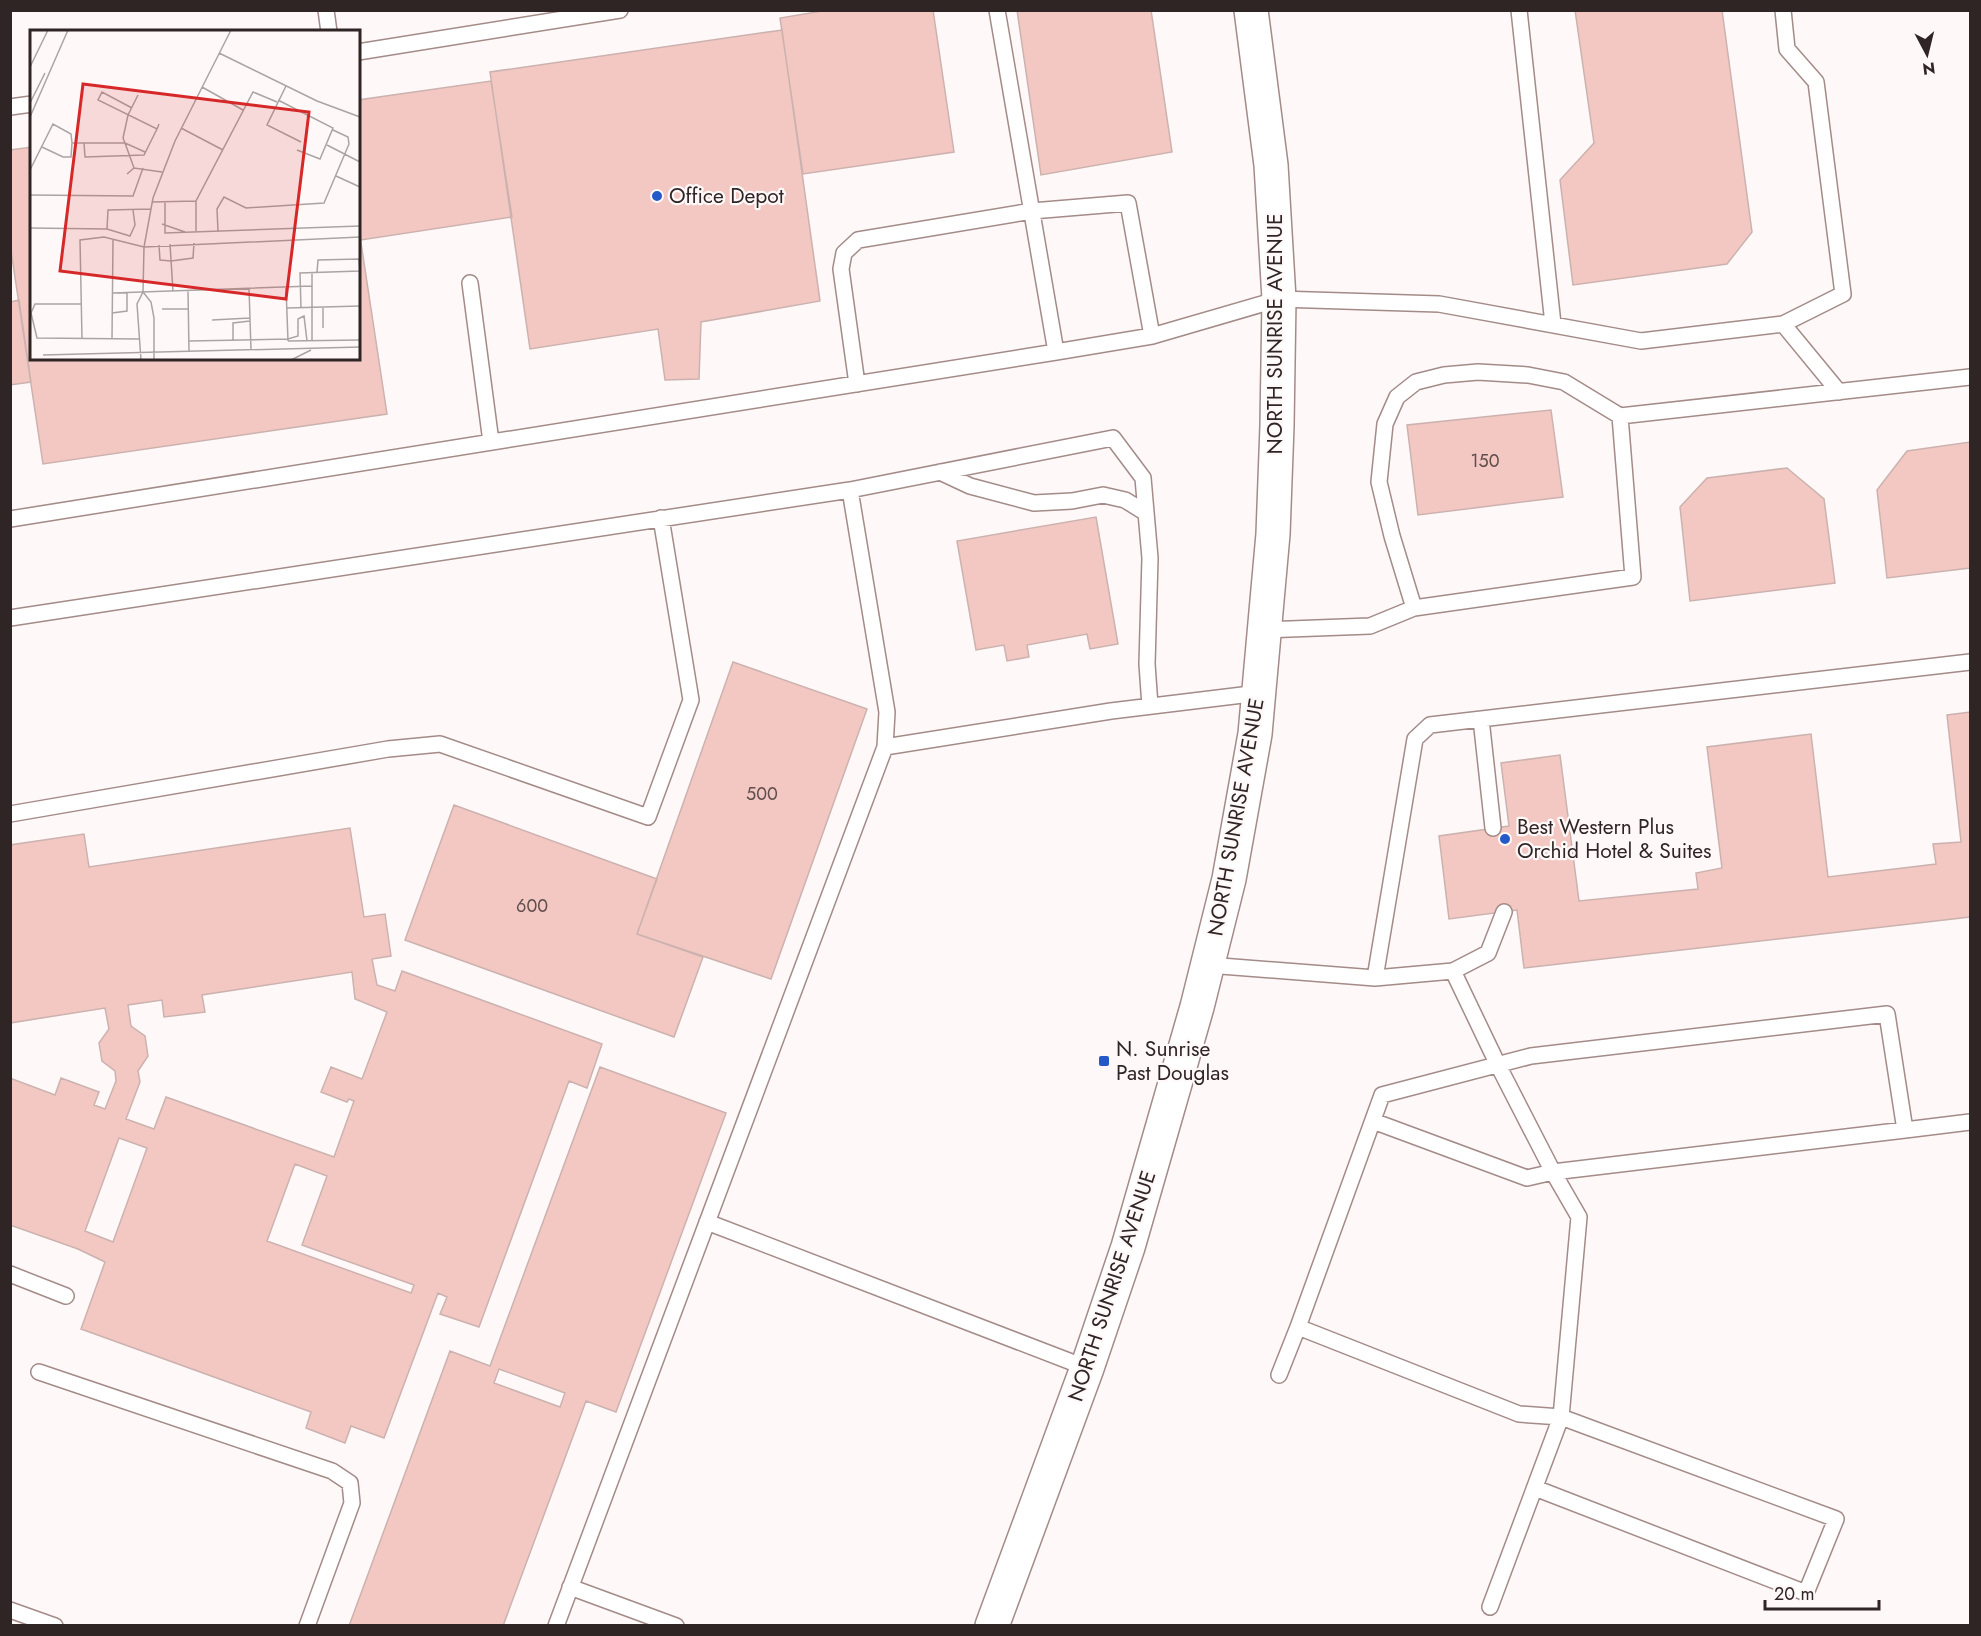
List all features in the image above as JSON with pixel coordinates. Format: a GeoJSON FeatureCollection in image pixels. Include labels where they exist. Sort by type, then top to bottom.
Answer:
{"type":"FeatureCollection","features":[{"type":"Feature","properties":{"kind":"main road","name":"NORTH SUNRISE AVENUE"},"geometry":{"type":"LineString","coordinates":[[993,1626],[1087,1368],[1128,1247],[1208,965],[1229,879],[1255,734],[1275,491],[1279,299],[1271,165],[1251,10]]}},
{"type":"Feature","properties":{"kind":"lane"},"geometry":{"type":"LineString","coordinates":[[326,10],[329,30]]}},
{"type":"Feature","properties":{"kind":"lane"},"geometry":{"type":"LineString","coordinates":[[360,52],[620,10]]}},
{"type":"Feature","properties":{"kind":"lane"},"geometry":{"type":"LineString","coordinates":[[997,10],[1056,352]]}},
{"type":"Feature","properties":{"kind":"lane"},"geometry":{"type":"LineString","coordinates":[[1520,10],[1553,324]]}},
{"type":"Feature","properties":{"kind":"lane"},"geometry":{"type":"LineString","coordinates":[[10,519],[1152,336],[1279,299],[1440,304],[1641,341],[1783,324],[1844,294],[1816,81],[1787,49],[1783,10]]}},
{"type":"Feature","properties":{"kind":"lane"},"geometry":{"type":"LineString","coordinates":[[11,105],[30,104]]}},
{"type":"Feature","properties":{"kind":"lane"},"geometry":{"type":"LineString","coordinates":[[857,384],[841,268],[844,253],[858,240],[1032,211],[1128,203],[1152,336]]}},
{"type":"Feature","properties":{"kind":"lane"},"geometry":{"type":"LineString","coordinates":[[470,283],[491,442]]}},
{"type":"Feature","properties":{"kind":"lane"},"geometry":{"type":"LineString","coordinates":[[1783,324],[1839,392]]}},
{"type":"Feature","properties":{"kind":"lane"},"geometry":{"type":"LineString","coordinates":[[1414,608],[1378,482],[1385,424],[1397,397],[1416,382],[1444,375],[1478,372],[1528,375],[1564,382],[1620,416],[1971,377]]}},
{"type":"Feature","properties":{"kind":"lane"},"geometry":{"type":"LineString","coordinates":[[1265,630],[1370,626],[1414,608],[1633,577],[1620,416]]}},
{"type":"Feature","properties":{"kind":"lane"},"geometry":{"type":"LineString","coordinates":[[10,618],[850,490],[1113,438],[1143,478],[1150,558],[1147,664],[1150,706]]}},
{"type":"Feature","properties":{"kind":"lane"},"geometry":{"type":"LineString","coordinates":[[940,472],[970,486],[1034,503],[1103,495],[1125,501],[1146,513]]}},
{"type":"Feature","properties":{"kind":"lane"},"geometry":{"type":"LineString","coordinates":[[556,1626],[885,747],[887,712],[850,490]]}},
{"type":"Feature","properties":{"kind":"lane"},"geometry":{"type":"LineString","coordinates":[[10,814],[388,749],[440,744],[648,817],[691,700],[661,518]]}},
{"type":"Feature","properties":{"kind":"lane"},"geometry":{"type":"LineString","coordinates":[[1375,978],[1415,739],[1430,724],[1971,663]]}},
{"type":"Feature","properties":{"kind":"lane"},"geometry":{"type":"LineString","coordinates":[[885,747],[1150,706],[1259,693]]}},
{"type":"Feature","properties":{"kind":"lane"},"geometry":{"type":"LineString","coordinates":[[1481,719],[1493,828]]}},
{"type":"Feature","properties":{"kind":"lane"},"geometry":{"type":"LineString","coordinates":[[1208,965],[1375,978],[1453,970],[1488,953],[1504,912]]}},
{"type":"Feature","properties":{"kind":"lane"},"geometry":{"type":"LineString","coordinates":[[1453,970],[1498,1065],[1579,1217],[1561,1417],[1490,1606]]}},
{"type":"Feature","properties":{"kind":"lane"},"geometry":{"type":"LineString","coordinates":[[1279,1375],[1382,1095],[1531,1056],[1887,1014],[1905,1131]]}},
{"type":"Feature","properties":{"kind":"lane"},"geometry":{"type":"LineString","coordinates":[[1373,1122],[1527,1178],[1553,1172],[1971,1122]]}},
{"type":"Feature","properties":{"kind":"lane"},"geometry":{"type":"LineString","coordinates":[[707,1222],[1087,1368]]}},
{"type":"Feature","properties":{"kind":"lane"},"geometry":{"type":"LineString","coordinates":[[10,1274],[66,1296]]}},
{"type":"Feature","properties":{"kind":"lane"},"geometry":{"type":"LineString","coordinates":[[1298,1327],[1519,1414],[1561,1417],[1836,1519],[1806,1593],[1535,1488]]}},
{"type":"Feature","properties":{"kind":"lane"},"geometry":{"type":"LineString","coordinates":[[39,1372],[333,1471],[350,1483],[352,1503],[307,1626]]}},
{"type":"Feature","properties":{"kind":"lane"},"geometry":{"type":"LineString","coordinates":[[570,1587],[676,1626]]}},
{"type":"Feature","properties":{"kind":"lane"},"geometry":{"type":"LineString","coordinates":[[10,1610],[55,1626]]}},
{"type":"Feature","properties":{"kind":"building"},"geometry":{"type":"Polygon","coordinates":[[[828,10],[933,10],[954,152],[803,174],[780,18],[828,10]]]}},
{"type":"Feature","properties":{"kind":"building"},"geometry":{"type":"Polygon","coordinates":[[[1017,10],[1151,10],[1172,152],[1041,175],[1017,10]]]}},
{"type":"Feature","properties":{"kind":"building"},"geometry":{"type":"Polygon","coordinates":[[[1575,10],[1722,10],[1752,232],[1727,264],[1573,285],[1560,180],[1594,143],[1575,10]]]}},
{"type":"Feature","properties":{"kind":"building","name":"Office Depot"},"geometry":{"type":"Polygon","coordinates":[[[782,30],[820,301],[701,322],[699,379],[665,380],[658,329],[530,349],[490,72],[782,30]]]}},
{"type":"Feature","properties":{"kind":"building"},"geometry":{"type":"Polygon","coordinates":[[[491,81],[512,217],[361,240],[360,100],[491,81]]]}},
{"type":"Feature","properties":{"kind":"building"},"geometry":{"type":"Polygon","coordinates":[[[30,147],[30,360],[360,360],[360,236],[387,414],[43,464],[10,244],[10,150],[30,147]]]}},
{"type":"Feature","properties":{"kind":"building"},"geometry":{"type":"Polygon","coordinates":[[[19,300],[31,382],[10,385],[10,302],[19,300]]]}},
{"type":"Feature","properties":{"kind":"building"},"geometry":{"type":"Polygon","coordinates":[[[1551,410],[1563,497],[1418,515],[1407,425],[1551,410]]]}},
{"type":"Feature","properties":{"kind":"building"},"geometry":{"type":"Polygon","coordinates":[[[1970,442],[1970,568],[1887,578],[1877,490],[1907,451],[1970,442]]]}},
{"type":"Feature","properties":{"kind":"building"},"geometry":{"type":"Polygon","coordinates":[[[1787,468],[1824,499],[1835,583],[1690,601],[1680,507],[1707,478],[1787,468]]]}},
{"type":"Feature","properties":{"kind":"building"},"geometry":{"type":"Polygon","coordinates":[[[1096,517],[1118,644],[1090,649],[1087,634],[1027,645],[1029,657],[1007,661],[1004,645],[976,650],[957,541],[1096,517]]]}},
{"type":"Feature","properties":{"kind":"building"},"geometry":{"type":"Polygon","coordinates":[[[733,662],[867,709],[771,979],[637,934],[733,662]]]}},
{"type":"Feature","properties":{"kind":"building","name":"Best Western Plus Orchid Hotel & Suites"},"geometry":{"type":"Polygon","coordinates":[[[1970,712],[1970,917],[1524,968],[1517,910],[1449,919],[1439,836],[1509,826],[1501,763],[1560,755],[1579,901],[1698,889],[1696,873],[1722,868],[1707,747],[1811,734],[1828,877],[1936,864],[1933,844],[1961,842],[1947,715],[1970,712]]]}},
{"type":"Feature","properties":{"kind":"building"},"geometry":{"type":"Polygon","coordinates":[[[454,805],[657,879],[637,934],[703,957],[674,1037],[405,940],[454,805]]]}},
{"type":"Feature","properties":{"kind":"building"},"geometry":{"type":"Polygon","coordinates":[[[350,828],[364,917],[385,914],[391,956],[372,959],[377,985],[395,991],[402,971],[602,1044],[587,1088],[569,1081],[479,1327],[440,1314],[447,1297],[438,1293],[384,1438],[351,1426],[345,1443],[306,1428],[311,1412],[81,1329],[105,1262],[78,1249],[10,1225],[10,1078],[55,1095],[61,1078],[99,1092],[94,1105],[105,1109],[116,1081],[115,1071],[102,1061],[99,1043],[109,1029],[105,1008],[10,1023],[10,845],[84,834],[89,867],[350,828]],[[352,972],[202,995],[205,1012],[164,1017],[162,1000],[128,1005],[131,1026],[145,1036],[148,1056],[138,1071],[140,1082],[126,1119],[154,1129],[166,1097],[334,1157],[354,1101],[349,1099],[347,1102],[321,1092],[331,1067],[362,1079],[387,1012],[355,999],[352,972]],[[119,1138],[85,1231],[113,1242],[147,1148],[119,1138]],[[295,1164],[267,1241],[411,1293],[414,1285],[302,1245],[327,1176],[295,1164]]]}},
{"type":"Feature","properties":{"kind":"building"},"geometry":{"type":"Polygon","coordinates":[[[600,1067],[726,1113],[616,1412],[586,1401],[503,1626],[349,1626],[450,1351],[490,1366],[600,1067]],[[499,1369],[494,1383],[560,1407],[565,1393],[499,1369]]]}},
{"type":"Feature","properties":{"kind":"place","name":"Office Depot"},"geometry":{"type":"Point","coordinates":[657,196]}},
{"type":"Feature","properties":{"kind":"place","name":"Best Western Plus Orchid Hotel & Suites"},"geometry":{"type":"Point","coordinates":[1505,839]}},
{"type":"Feature","properties":{"kind":"place","name":"N. Sunrise Past Douglas"},"geometry":{"type":"Point","coordinates":[1104,1061]}}]}
